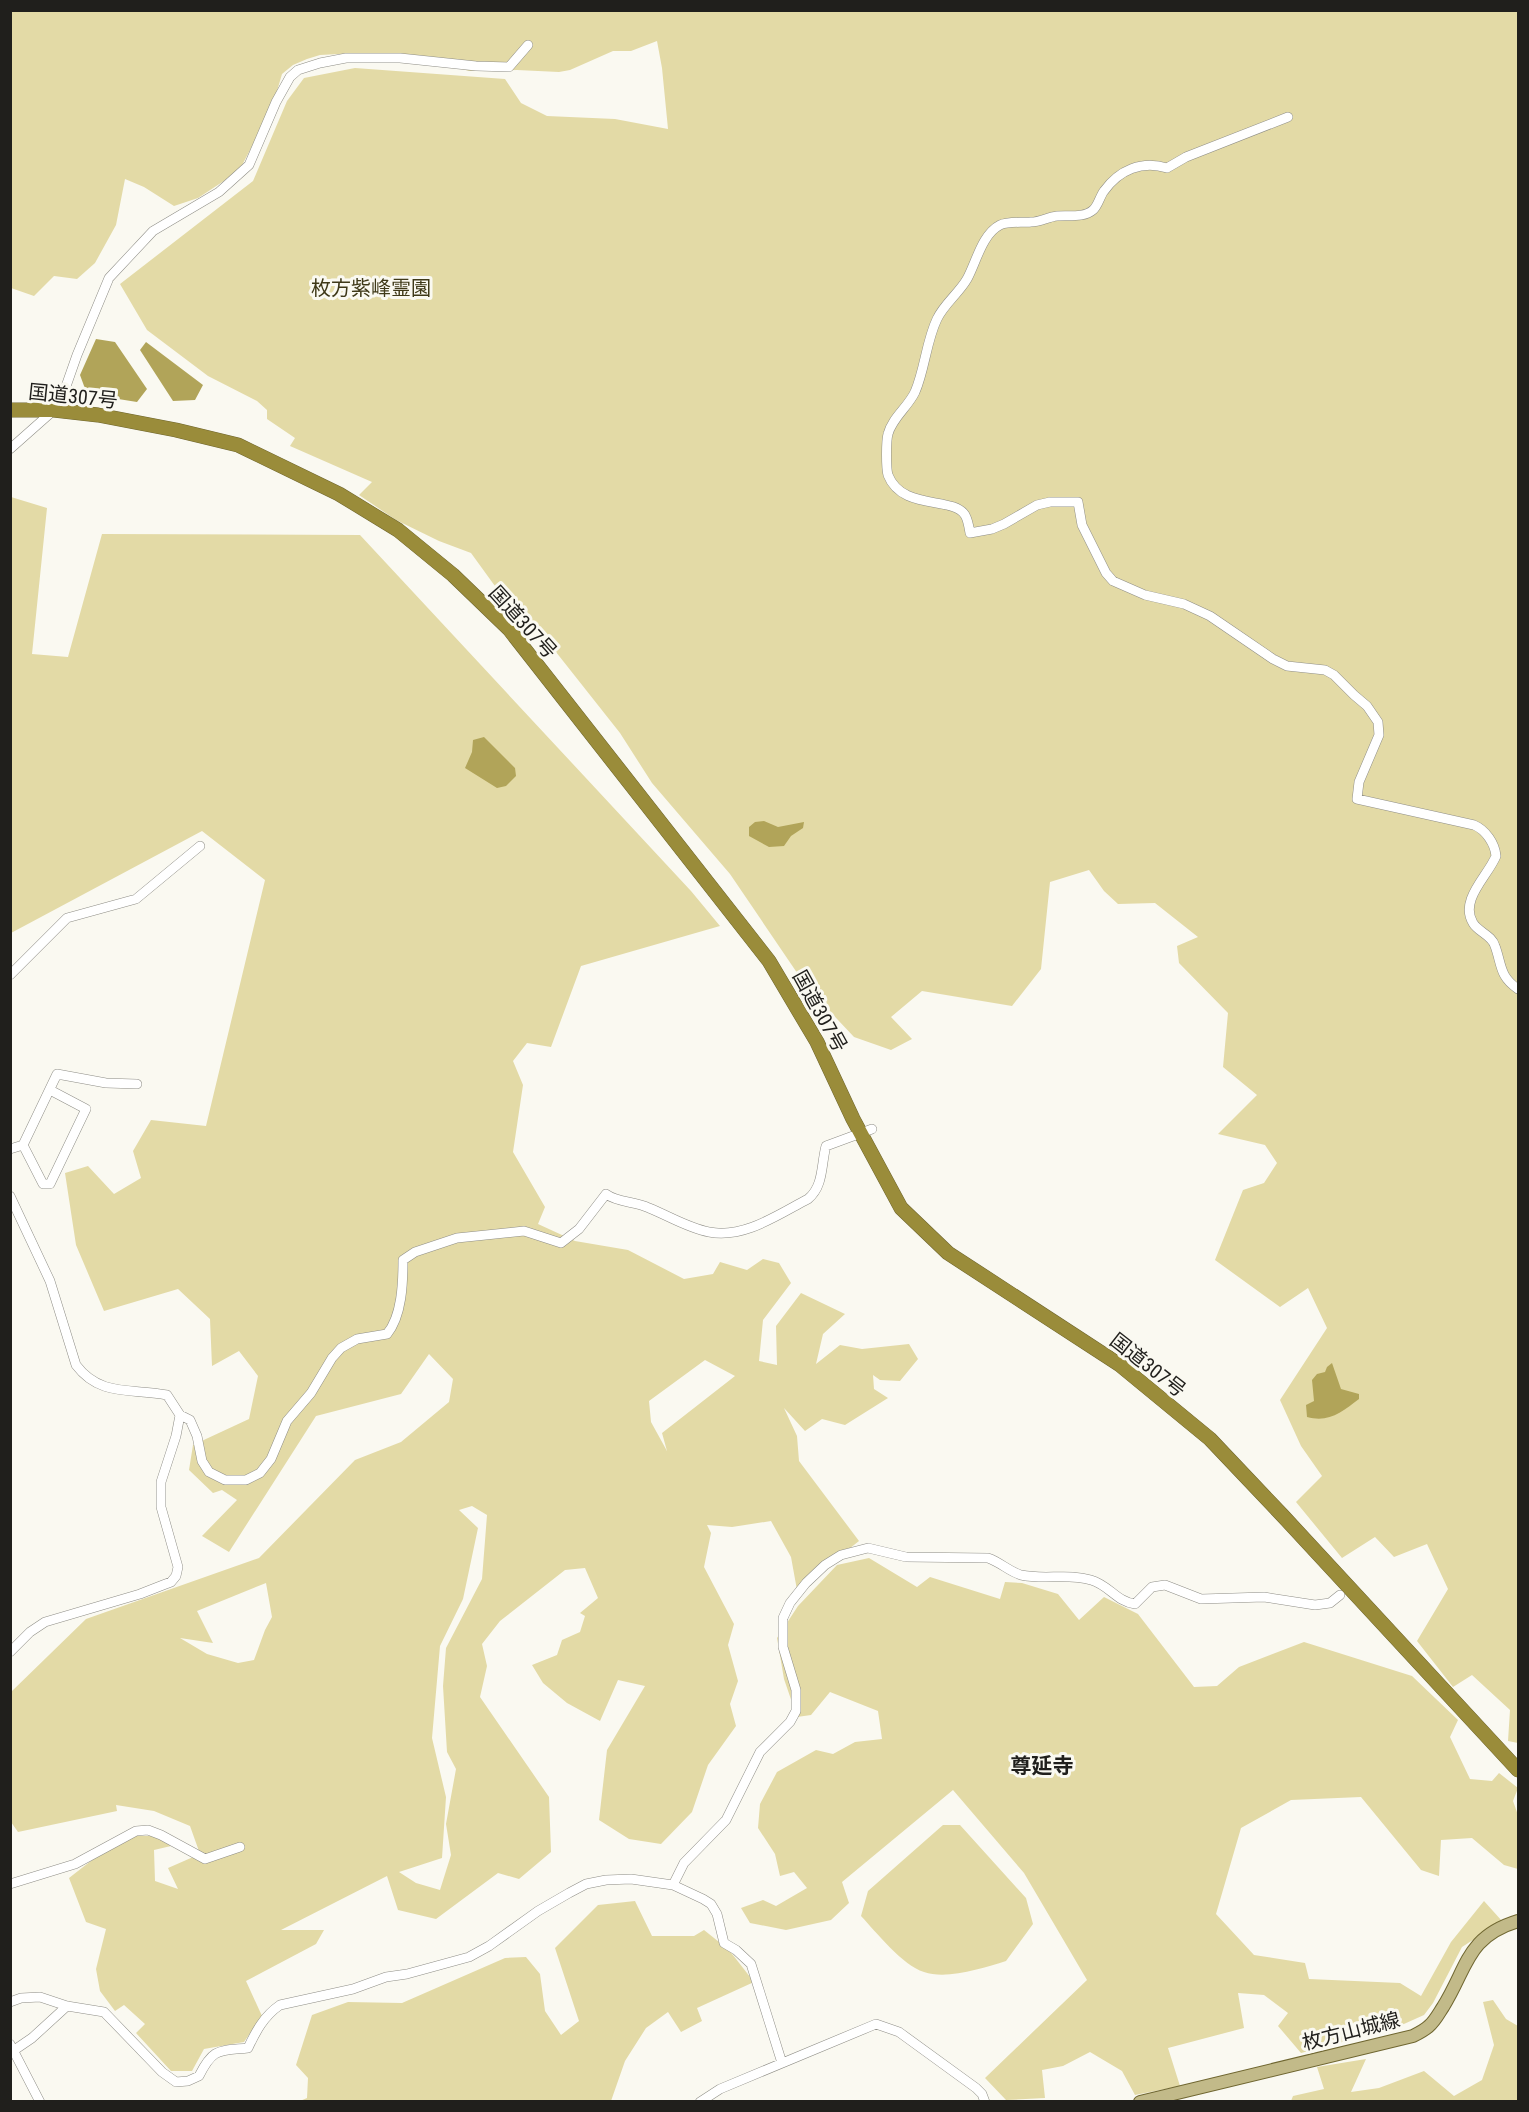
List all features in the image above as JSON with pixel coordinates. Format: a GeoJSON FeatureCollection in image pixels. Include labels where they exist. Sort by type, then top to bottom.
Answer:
{"type":"FeatureCollection","features":[{"type":"Feature","properties":{"kind":"highway","name":"国道307号"},"geometry":{"type":"LineString","coordinates":[[10,410],[54,410],[98,415],[238,445],[339,494],[398,530],[453,575],[508,629],[769,961],[866,1131],[901,1208],[948,1253],[1120,1365],[1210,1439],[1518,1770]]}},
{"type":"Feature","properties":{"kind":"main road","name":"枚方山城線"},"geometry":{"type":"LineString","coordinates":[[1140,2102],[1413,2036],[1431,2025],[1440,2012],[1470,1953],[1487,1936],[1518,1921]]}},
{"type":"Feature","properties":{"kind":"street"},"geometry":{"type":"LineString","coordinates":[[10,449],[54,410],[64,392],[109,278],[153,231],[219,192],[249,165],[276,102],[290,77],[298,70],[346,58],[400,58],[509,67],[528,45]]}},
{"type":"Feature","properties":{"kind":"street"},"geometry":{"type":"LineString","coordinates":[[1288,117],[1186,157],[1167,168],[1158,165],[1139,165],[1124,171],[1103,192],[1093,210],[1084,215],[1056,216],[1034,222],[1002,224],[994,229],[967,279],[938,317],[913,395],[891,425],[888,435],[888,474],[905,494],[914,499],[956,508],[964,514],[970,533],[1004,524],[1037,505],[1050,502],[1078,502],[1082,525],[1106,573],[1113,581],[1145,595],[1184,604],[1210,616],[1287,666],[1325,670],[1334,675],[1367,706],[1378,722],[1379,735],[1359,782],[1357,799],[1474,825],[1480,827],[1493,844],[1496,856],[1477,887],[1470,903],[1469,913],[1477,928],[1493,941],[1502,972],[1518,989]]}},
{"type":"Feature","properties":{"kind":"street"},"geometry":{"type":"LineString","coordinates":[[10,975],[66,918],[136,899],[200,846]]}},
{"type":"Feature","properties":{"kind":"street"},"geometry":{"type":"LineString","coordinates":[[10,1149],[23,1145],[57,1074],[106,1083],[137,1084]]}},
{"type":"Feature","properties":{"kind":"street"},"geometry":{"type":"LineString","coordinates":[[23,1145],[43,1184],[50,1184],[86,1109],[50,1090]]}},
{"type":"Feature","properties":{"kind":"street"},"geometry":{"type":"LineString","coordinates":[[10,1196],[50,1281],[76,1365],[85,1376],[101,1387],[167,1395],[180,1415],[190,1420],[197,1436],[202,1461],[209,1472],[225,1480],[246,1480],[260,1473],[271,1459],[287,1421],[311,1393],[340,1348],[357,1339],[387,1334],[393,1328],[398,1318],[403,1260],[415,1252],[457,1238],[524,1231],[561,1243],[579,1228],[606,1194],[611,1198],[646,1206],[690,1227],[710,1233],[731,1233],[761,1223],[808,1199],[814,1194],[821,1179],[826,1146],[866,1131]]}},
{"type":"Feature","properties":{"kind":"street"},"geometry":{"type":"LineString","coordinates":[[10,1652],[30,1632],[45,1622],[140,1594],[171,1582],[176,1576],[178,1567],[161,1507],[161,1482],[176,1436],[180,1415]]}},
{"type":"Feature","properties":{"kind":"street"},"geometry":{"type":"LineString","coordinates":[[673,1885],[684,1863],[726,1820],[760,1752],[790,1722],[796,1711],[796,1690],[783,1647],[783,1618],[790,1603],[806,1583],[825,1565],[841,1555],[868,1548],[906,1557],[988,1558],[1023,1575],[1078,1577],[1093,1580],[1106,1587],[1124,1603],[1135,1604],[1152,1587],[1165,1585],[1201,1599],[1264,1597],[1315,1605],[1330,1603],[1340,1595]]}},
{"type":"Feature","properties":{"kind":"street"},"geometry":{"type":"LineString","coordinates":[[10,1884],[75,1864],[136,1832],[148,1830],[161,1834],[205,1859],[240,1847]]}},
{"type":"Feature","properties":{"kind":"street"},"geometry":{"type":"LineString","coordinates":[[10,2002],[21,1998],[40,1997],[67,2006],[104,2012],[162,2072],[176,2082],[188,2080],[199,2076],[208,2058],[219,2051],[248,2048],[259,2026],[280,2005],[352,1989],[387,1977],[469,1957],[489,1946],[538,1911],[586,1884],[631,1879],[673,1885],[711,1904],[717,1914],[724,1943],[736,1950],[751,1965],[782,2063]]}},
{"type":"Feature","properties":{"kind":"street"},"geometry":{"type":"LineString","coordinates":[[40,2102],[12,2049],[67,2006]]}},
{"type":"Feature","properties":{"kind":"street"},"geometry":{"type":"LineString","coordinates":[[700,2102],[720,2089],[876,2024],[899,2032],[976,2088],[982,2094],[985,2102]]}},
{"type":"Feature","properties":{"kind":"green space","name":"枚方紫峰霊園"},"geometry":{"type":"Polygon","coordinates":[[[11,11],[1518,11],[1518,1743],[1508,1741],[1510,1710],[1472,1675],[1453,1687],[1417,1641],[1448,1589],[1427,1544],[1394,1557],[1375,1537],[1342,1558],[1296,1502],[1322,1476],[1301,1446],[1280,1400],[1327,1328],[1308,1288],[1280,1307],[1215,1260],[1243,1190],[1264,1183],[1277,1163],[1265,1145],[1218,1134],[1257,1095],[1223,1067],[1228,1013],[1179,963],[1177,946],[1198,937],[1155,903],[1118,904],[1104,891],[1089,870],[1050,882],[1041,969],[1012,1006],[922,991],[891,1017],[912,1039],[891,1050],[854,1037],[806,986],[730,874],[652,783],[620,733],[552,647],[500,593],[471,553],[439,541],[396,520],[359,495],[372,482],[290,446],[295,438],[267,419],[267,410],[257,401],[208,376],[147,330],[120,284],[253,181],[287,101],[304,78],[355,68],[505,79],[521,103],[547,116],[615,119],[668,129],[657,41],[631,51],[613,51],[570,70],[559,72],[469,71],[422,58],[358,53],[320,55],[307,59],[293,65],[282,74],[272,108],[239,171],[198,198],[174,206],[144,187],[125,179],[116,225],[95,263],[77,279],[54,276],[34,296],[11,288],[11,11]]]}},
{"type":"Feature","properties":{"kind":"green space"},"geometry":{"type":"Polygon","coordinates":[[[11,497],[47,508],[32,654],[68,657],[102,534],[360,535],[691,891],[720,926],[581,966],[551,1047],[527,1043],[513,1061],[523,1085],[513,1152],[545,1207],[538,1224],[575,1241],[628,1250],[684,1279],[713,1274],[720,1262],[747,1270],[763,1259],[779,1263],[791,1283],[763,1320],[759,1361],[777,1365],[776,1326],[801,1293],[845,1314],[823,1334],[816,1364],[840,1345],[862,1349],[909,1344],[918,1359],[900,1381],[880,1380],[873,1375],[874,1389],[888,1398],[845,1425],[822,1419],[805,1431],[784,1408],[797,1436],[799,1461],[859,1541],[797,1590],[791,1557],[771,1521],[732,1527],[707,1525],[711,1533],[704,1567],[734,1624],[728,1645],[738,1681],[730,1704],[736,1726],[708,1765],[692,1812],[661,1844],[629,1839],[599,1820],[607,1750],[645,1686],[618,1680],[600,1721],[567,1703],[543,1683],[532,1665],[557,1655],[562,1640],[580,1632],[585,1616],[580,1613],[598,1598],[585,1568],[565,1570],[500,1621],[482,1644],[487,1666],[480,1697],[549,1797],[551,1852],[519,1879],[498,1873],[436,1919],[398,1910],[387,1876],[281,1930],[324,1930],[316,1944],[246,1981],[262,2016],[244,2042],[204,2049],[192,2071],[171,2071],[136,2033],[145,2024],[124,2005],[115,2011],[100,1991],[96,1969],[106,1929],[86,1922],[69,1878],[123,1836],[159,1836],[171,1846],[154,1850],[155,1881],[178,1889],[168,1868],[200,1854],[190,1826],[154,1811],[116,1805],[117,1811],[18,1832],[11,1822],[11,1692],[86,1619],[259,1558],[355,1460],[401,1442],[449,1402],[453,1379],[429,1354],[401,1394],[316,1416],[229,1552],[202,1536],[237,1500],[222,1490],[213,1493],[189,1470],[193,1445],[249,1419],[258,1376],[239,1351],[212,1366],[210,1319],[178,1289],[104,1311],[76,1245],[65,1173],[88,1166],[114,1194],[141,1178],[133,1151],[151,1120],[206,1126],[265,880],[202,831],[11,933],[11,497]],[[705,1360],[649,1401],[651,1422],[667,1451],[662,1433],[735,1376],[705,1360]],[[472,1506],[459,1510],[478,1528],[463,1599],[440,1646],[432,1738],[446,1797],[442,1858],[399,1872],[416,1883],[440,1890],[451,1855],[446,1824],[456,1769],[447,1752],[443,1686],[446,1648],[482,1579],[487,1515],[472,1506]],[[266,1583],[197,1611],[213,1643],[180,1638],[207,1654],[238,1663],[254,1660],[272,1617],[266,1583]]]}},
{"type":"Feature","properties":{"kind":"green space"},"geometry":{"type":"Polygon","coordinates":[[[869,1558],[917,1587],[930,1577],[1000,1599],[1005,1582],[1022,1583],[1058,1594],[1079,1620],[1104,1597],[1138,1614],[1194,1687],[1217,1686],[1239,1667],[1304,1642],[1412,1676],[1458,1720],[1450,1737],[1470,1779],[1492,1781],[1499,1773],[1518,1788],[1513,1801],[1518,1815],[1518,1869],[1504,1865],[1472,1838],[1441,1840],[1439,1876],[1421,1870],[1361,1797],[1291,1800],[1241,1828],[1216,1914],[1254,1955],[1305,1963],[1309,1979],[1400,1983],[1421,1996],[1451,1942],[1484,1901],[1502,1921],[1462,1947],[1433,2003],[1424,2015],[1395,2028],[1301,2053],[1278,2026],[1288,2013],[1264,1995],[1238,1993],[1244,2028],[1168,2048],[1180,2086],[1135,2095],[1122,2071],[1090,2052],[1063,2066],[1042,2070],[1045,2098],[1006,2100],[985,2078],[1087,1980],[1024,1873],[953,1790],[842,1882],[849,1903],[831,1920],[786,1930],[750,1923],[741,1908],[763,1900],[776,1906],[807,1888],[794,1872],[780,1876],[775,1854],[758,1828],[760,1804],[777,1772],[816,1750],[833,1754],[855,1742],[882,1739],[878,1711],[830,1692],[811,1715],[797,1717],[784,1679],[777,1638],[798,1606],[837,1565],[869,1558]]]}},
{"type":"Feature","properties":{"kind":"green space"},"geometry":{"type":"Polygon","coordinates":[[[943,1825],[960,1825],[1026,1898],[1033,1924],[1006,1961],[976,1970],[943,1975],[924,1972],[907,1963],[861,1916],[868,1891],[943,1825]]]}},
{"type":"Feature","properties":{"kind":"green space"},"geometry":{"type":"Polygon","coordinates":[[[635,1901],[652,1936],[694,1936],[704,1930],[729,1950],[754,1982],[697,2008],[702,2021],[681,2032],[668,2012],[646,2028],[625,2061],[611,2101],[300,2101],[307,2098],[308,2078],[296,2065],[312,2015],[348,2002],[402,2003],[505,1958],[526,1957],[540,1974],[545,2011],[561,2035],[579,2021],[555,1948],[598,1905],[635,1901]]]}},
{"type":"Feature","properties":{"kind":"green space"},"geometry":{"type":"Polygon","coordinates":[[[1493,2000],[1506,2019],[1518,2026],[1518,2101],[1291,2101],[1293,2096],[1324,2089],[1317,2067],[1366,2059],[1351,2092],[1379,2088],[1424,2071],[1454,2096],[1482,2080],[1494,2045],[1483,2002],[1493,2000]]]}},
{"type":"Feature","properties":{"kind":"shaded area"},"geometry":{"type":"Polygon","coordinates":[[[96,339],[115,342],[147,389],[137,402],[87,394],[80,375],[96,339]]]}},
{"type":"Feature","properties":{"kind":"shaded area"},"geometry":{"type":"Polygon","coordinates":[[[146,342],[203,385],[195,400],[173,401],[140,350],[146,342]]]}},
{"type":"Feature","properties":{"kind":"shaded area"},"geometry":{"type":"Polygon","coordinates":[[[484,737],[515,768],[516,776],[506,786],[497,788],[465,768],[472,752],[473,740],[484,737]]]}},
{"type":"Feature","properties":{"kind":"shaded area"},"geometry":{"type":"Polygon","coordinates":[[[764,821],[778,827],[804,822],[803,828],[791,836],[784,846],[769,847],[749,836],[749,827],[755,822],[764,821]]]}},
{"type":"Feature","properties":{"kind":"shaded area"},"geometry":{"type":"Polygon","coordinates":[[[1332,1363],[1341,1389],[1359,1394],[1359,1399],[1335,1415],[1322,1419],[1307,1417],[1306,1405],[1314,1401],[1312,1380],[1317,1374],[1325,1372],[1332,1363]]]}},
{"type":"Feature","properties":{"kind":"district","name":"尊延寺"},"geometry":{"type":"Point","coordinates":[1042,1766]}}]}
